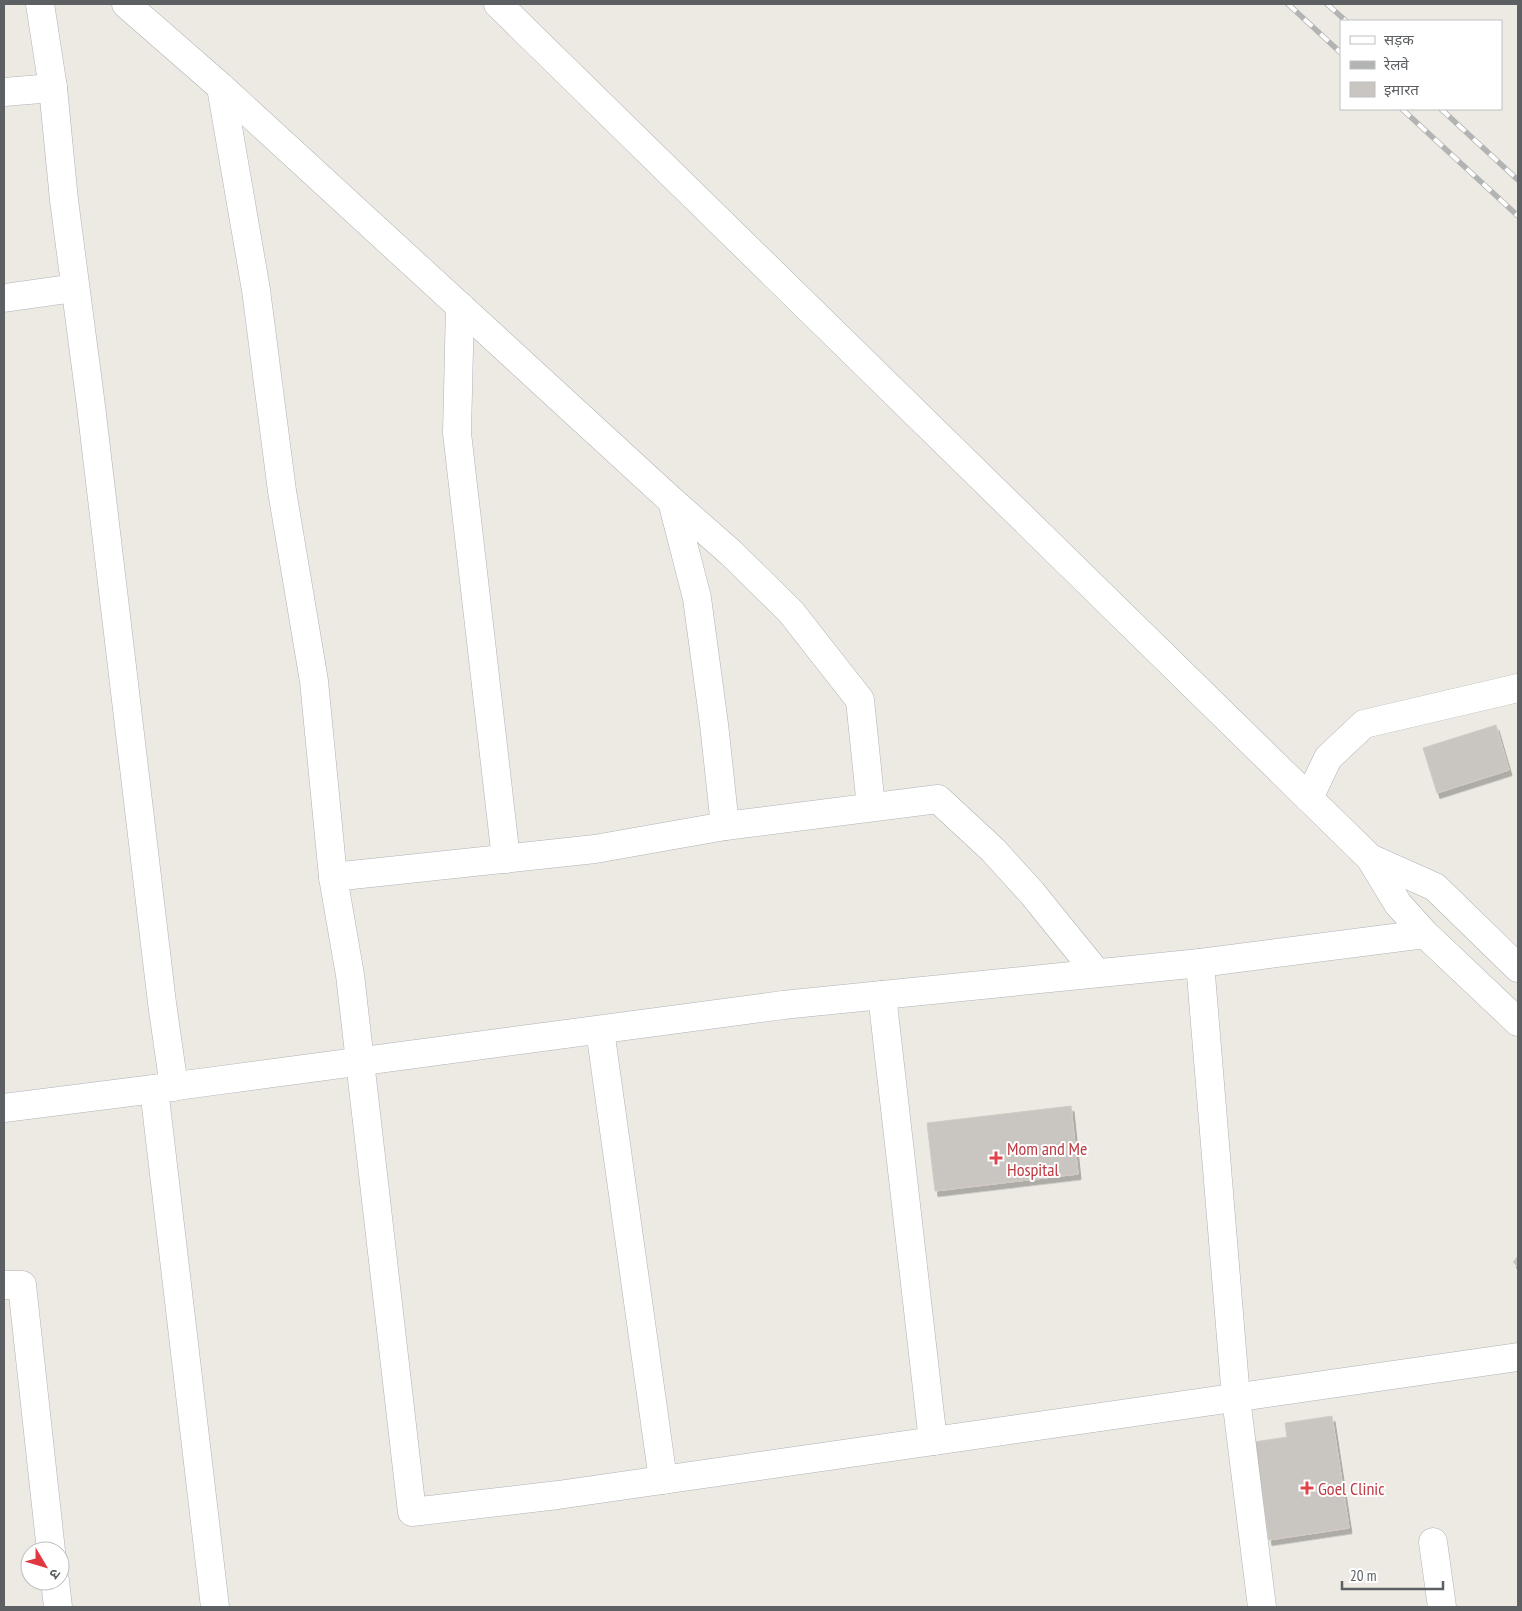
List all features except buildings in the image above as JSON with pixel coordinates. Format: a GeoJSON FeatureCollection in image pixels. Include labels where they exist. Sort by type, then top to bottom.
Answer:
{"type":"FeatureCollection","features":[{"type":"Feature","properties":{"kind":"street"},"geometry":{"type":"LineString","coordinates":[[40,4],[53,88],[64,200],[162,1003],[164,1088],[214,1607]]}},
{"type":"Feature","properties":{"kind":"street"},"geometry":{"type":"LineString","coordinates":[[126,4],[221,86],[672,501],[732,553],[791,612],[860,700],[870,807]]}},
{"type":"Feature","properties":{"kind":"street"},"geometry":{"type":"LineString","coordinates":[[498,4],[1370,858],[1398,904],[1425,934],[1518,1022]]}},
{"type":"Feature","properties":{"kind":"street"},"geometry":{"type":"LineString","coordinates":[[221,86],[256,290],[282,491],[314,681],[333,877],[350,975],[412,1512],[558,1495],[1518,1357]]}},
{"type":"Feature","properties":{"kind":"street"},"geometry":{"type":"LineString","coordinates":[[4,92],[53,88]]}},
{"type":"Feature","properties":{"kind":"street"},"geometry":{"type":"LineString","coordinates":[[4,298],[76,288]]}},
{"type":"Feature","properties":{"kind":"street"},"geometry":{"type":"LineString","coordinates":[[460,306],[457,432],[506,859]]}},
{"type":"Feature","properties":{"kind":"street"},"geometry":{"type":"LineString","coordinates":[[672,501],[697,598],[714,724],[725,826]]}},
{"type":"Feature","properties":{"kind":"street"},"geometry":{"type":"LineString","coordinates":[[1309,798],[1328,758],[1364,724],[1518,688]]}},
{"type":"Feature","properties":{"kind":"street"},"geometry":{"type":"LineString","coordinates":[[333,877],[595,849],[725,826],[938,799],[993,850],[1032,893],[1096,972]]}},
{"type":"Feature","properties":{"kind":"street"},"geometry":{"type":"LineString","coordinates":[[1370,858],[1435,887],[1518,968]]}},
{"type":"Feature","properties":{"kind":"street"},"geometry":{"type":"LineString","coordinates":[[5,1100],[164,1088],[783,1005],[1200,963],[1425,934]]}},
{"type":"Feature","properties":{"kind":"street"},"geometry":{"type":"LineString","coordinates":[[1200,963],[1236,1398],[1262,1607]]}},
{"type":"Feature","properties":{"kind":"street"},"geometry":{"type":"LineString","coordinates":[[882,995],[933,1441]]}},
{"type":"Feature","properties":{"kind":"street"},"geometry":{"type":"LineString","coordinates":[[600,1030],[663,1480]]}},
{"type":"Feature","properties":{"kind":"street"},"geometry":{"type":"LineString","coordinates":[[4,1285],[22,1285],[51,1541]]}},
{"type":"Feature","properties":{"kind":"street"},"geometry":{"type":"LineString","coordinates":[[1433,1542],[1442,1607]]}},
{"type":"Feature","properties":{"kind":"street"},"geometry":{"type":"LineString","coordinates":[[56,1591],[58,1607]]}},
{"type":"Feature","properties":{"kind":"railway"},"geometry":{"type":"LineString","coordinates":[[1288,4],[1340,52]]}},
{"type":"Feature","properties":{"kind":"railway"},"geometry":{"type":"LineString","coordinates":[[1327,4],[1345,20]]}},
{"type":"Feature","properties":{"kind":"railway"},"geometry":{"type":"LineString","coordinates":[[1403,110],[1518,216]]}},
{"type":"Feature","properties":{"kind":"railway"},"geometry":{"type":"LineString","coordinates":[[1442,110],[1518,180]]}},
{"type":"Feature","properties":{"kind":"place","name":"Mom and Me Hospital"},"geometry":{"type":"Point","coordinates":[996,1158]}},
{"type":"Feature","properties":{"kind":"place","name":"Goel Clinic"},"geometry":{"type":"Point","coordinates":[1307,1488]}}]}
